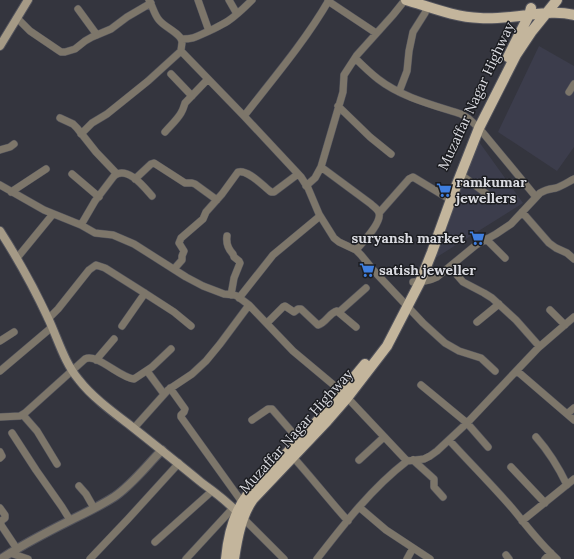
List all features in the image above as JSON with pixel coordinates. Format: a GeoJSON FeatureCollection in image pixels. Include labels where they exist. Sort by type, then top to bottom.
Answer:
{"type":"FeatureCollection","features":[{"type":"Feature","properties":{"kind":"main road"},"geometry":{"type":"LineString","coordinates":[[1,42],[28,0]]}},
{"type":"Feature","properties":{"kind":"main road"},"geometry":{"type":"LineString","coordinates":[[405,0],[479,11],[530,12],[552,6],[574,8]]}},
{"type":"Feature","properties":{"kind":"main road"},"geometry":{"type":"LineString","coordinates":[[552,6],[561,12],[574,15]]}},
{"type":"Feature","properties":{"kind":"main road","name":"Muzaffar Nagar Highway"},"geometry":{"type":"LineString","coordinates":[[239,510],[248,506],[327,421],[382,342],[406,304],[432,252],[477,126],[515,57],[532,31],[552,6]]}},
{"type":"Feature","properties":{"kind":"main road","name":"Muzaffar Nagar Highway"},"geometry":{"type":"LineString","coordinates":[[417,282],[422,263],[446,197],[530,12]]}},
{"type":"Feature","properties":{"kind":"main road"},"geometry":{"type":"LineString","coordinates":[[0,231],[17,258],[48,319],[64,358],[79,381],[114,413],[179,463],[212,491],[239,510]]}},
{"type":"Feature","properties":{"kind":"main road","name":"Muzaffar Nagar Highway"},"geometry":{"type":"LineString","coordinates":[[226,559],[233,524],[248,494],[322,416],[345,395]]}},
{"type":"Feature","properties":{"kind":"main road","name":"Muzaffar Nagar Highway"},"geometry":{"type":"LineString","coordinates":[[234,559],[241,526],[239,510]]}},
{"type":"Feature","properties":{"kind":"street"},"geometry":{"type":"LineString","coordinates":[[198,0],[209,31]]}},
{"type":"Feature","properties":{"kind":"street"},"geometry":{"type":"LineString","coordinates":[[229,0],[236,14]]}},
{"type":"Feature","properties":{"kind":"street"},"geometry":{"type":"LineString","coordinates":[[17,18],[30,31],[61,52],[70,52],[85,41],[111,29],[150,1],[155,13],[163,24],[182,39],[192,39],[229,21],[252,0]]}},
{"type":"Feature","properties":{"kind":"street"},"geometry":{"type":"LineString","coordinates":[[306,186],[315,178],[321,167],[342,92],[344,75],[355,58],[405,0]]}},
{"type":"Feature","properties":{"kind":"street"},"geometry":{"type":"LineString","coordinates":[[244,116],[306,36],[322,13],[328,1],[376,33]]}},
{"type":"Feature","properties":{"kind":"street"},"geometry":{"type":"LineString","coordinates":[[399,92],[407,71],[413,32],[425,13],[427,3]]}},
{"type":"Feature","properties":{"kind":"street"},"geometry":{"type":"LineString","coordinates":[[78,9],[97,35]]}},
{"type":"Feature","properties":{"kind":"street"},"geometry":{"type":"LineString","coordinates":[[82,134],[92,123],[113,110],[181,52],[182,39]]}},
{"type":"Feature","properties":{"kind":"street"},"geometry":{"type":"LineString","coordinates":[[181,52],[298,174],[306,186],[320,216],[334,238],[356,250],[423,323],[445,343],[459,351],[481,358],[495,371]]}},
{"type":"Feature","properties":{"kind":"street"},"geometry":{"type":"LineString","coordinates":[[355,58],[378,79],[399,92],[461,114],[469,119],[477,126],[536,197]]}},
{"type":"Feature","properties":{"kind":"street"},"geometry":{"type":"LineString","coordinates":[[171,74],[192,96]]}},
{"type":"Feature","properties":{"kind":"street"},"geometry":{"type":"LineString","coordinates":[[165,132],[183,111],[185,103],[208,79]]}},
{"type":"Feature","properties":{"kind":"street"},"geometry":{"type":"LineString","coordinates":[[569,92],[574,84]]}},
{"type":"Feature","properties":{"kind":"street"},"geometry":{"type":"LineString","coordinates":[[338,106],[370,137],[391,154]]}},
{"type":"Feature","properties":{"kind":"street"},"geometry":{"type":"LineString","coordinates":[[60,118],[73,124],[96,152],[117,174]]}},
{"type":"Feature","properties":{"kind":"street"},"geometry":{"type":"LineString","coordinates":[[0,150],[14,144]]}},
{"type":"Feature","properties":{"kind":"street"},"geometry":{"type":"LineString","coordinates":[[135,178],[154,163],[185,183],[195,184],[217,200]]}},
{"type":"Feature","properties":{"kind":"street"},"geometry":{"type":"LineString","coordinates":[[321,167],[371,204],[379,213],[380,216],[374,228],[356,250]]}},
{"type":"Feature","properties":{"kind":"street"},"geometry":{"type":"LineString","coordinates":[[11,192],[46,169]]}},
{"type":"Feature","properties":{"kind":"street"},"geometry":{"type":"LineString","coordinates":[[174,269],[182,260],[184,251],[179,243],[181,238],[203,219],[206,212],[217,200],[235,175],[240,171],[256,180],[271,192],[275,192],[298,174]]}},
{"type":"Feature","properties":{"kind":"street"},"geometry":{"type":"LineString","coordinates":[[81,225],[98,197],[117,174],[124,173],[135,178],[152,196]]}},
{"type":"Feature","properties":{"kind":"street"},"geometry":{"type":"LineString","coordinates":[[72,174],[98,197]]}},
{"type":"Feature","properties":{"kind":"street"},"geometry":{"type":"LineString","coordinates":[[460,174],[488,195]]}},
{"type":"Feature","properties":{"kind":"street"},"geometry":{"type":"LineString","coordinates":[[379,213],[409,179],[413,177],[446,197]]}},
{"type":"Feature","properties":{"kind":"street"},"geometry":{"type":"LineString","coordinates":[[417,282],[431,281],[472,248],[511,224],[536,197],[545,190],[555,188],[574,179]]}},
{"type":"Feature","properties":{"kind":"street"},"geometry":{"type":"LineString","coordinates":[[0,185],[52,214],[81,225],[95,233],[113,235],[134,244],[186,277],[215,291],[234,295],[249,305],[293,351],[345,395],[384,436],[410,460],[434,479],[434,487],[442,497]]}},
{"type":"Feature","properties":{"kind":"street"},"geometry":{"type":"LineString","coordinates":[[522,212],[549,243],[567,253],[574,259]]}},
{"type":"Feature","properties":{"kind":"street"},"geometry":{"type":"LineString","coordinates":[[17,258],[52,214]]}},
{"type":"Feature","properties":{"kind":"street"},"geometry":{"type":"LineString","coordinates":[[239,298],[273,255],[320,216]]}},
{"type":"Feature","properties":{"kind":"street"},"geometry":{"type":"LineString","coordinates":[[227,236],[226,241],[229,249],[240,263],[234,278],[231,294]]}},
{"type":"Feature","properties":{"kind":"street"},"geometry":{"type":"LineString","coordinates":[[486,239],[505,258]]}},
{"type":"Feature","properties":{"kind":"street"},"geometry":{"type":"LineString","coordinates":[[48,319],[58,309],[89,270],[96,266],[105,268],[145,293],[174,312],[191,326]]}},
{"type":"Feature","properties":{"kind":"street"},"geometry":{"type":"LineString","coordinates":[[450,267],[463,282],[484,293],[499,304],[525,329],[539,346]]}},
{"type":"Feature","properties":{"kind":"street"},"geometry":{"type":"LineString","coordinates":[[267,323],[282,307],[285,306],[294,312],[301,309],[318,325],[322,324],[334,312],[339,312],[366,288]]}},
{"type":"Feature","properties":{"kind":"street"},"geometry":{"type":"LineString","coordinates":[[122,326],[145,293]]}},
{"type":"Feature","properties":{"kind":"street"},"geometry":{"type":"LineString","coordinates":[[477,322],[499,304]]}},
{"type":"Feature","properties":{"kind":"street"},"geometry":{"type":"LineString","coordinates":[[134,428],[170,388],[192,374],[206,361],[249,305]]}},
{"type":"Feature","properties":{"kind":"street"},"geometry":{"type":"LineString","coordinates":[[550,310],[565,325]]}},
{"type":"Feature","properties":{"kind":"street"},"geometry":{"type":"LineString","coordinates":[[339,312],[356,327]]}},
{"type":"Feature","properties":{"kind":"street"},"geometry":{"type":"LineString","coordinates":[[317,559],[359,507],[390,475],[410,460],[424,459],[430,456],[449,440],[517,371],[539,346],[574,317]]}},
{"type":"Feature","properties":{"kind":"street"},"geometry":{"type":"LineString","coordinates":[[0,371],[52,327]]}},
{"type":"Feature","properties":{"kind":"street"},"geometry":{"type":"LineString","coordinates":[[0,341],[14,332]]}},
{"type":"Feature","properties":{"kind":"street"},"geometry":{"type":"LineString","coordinates":[[96,360],[114,339]]}},
{"type":"Feature","properties":{"kind":"street"},"geometry":{"type":"LineString","coordinates":[[0,417],[16,417],[23,414],[85,359],[88,358],[96,360],[132,379],[137,378],[171,349]]}},
{"type":"Feature","properties":{"kind":"street"},"geometry":{"type":"LineString","coordinates":[[146,371],[164,394]]}},
{"type":"Feature","properties":{"kind":"street"},"geometry":{"type":"LineString","coordinates":[[517,371],[574,420]]}},
{"type":"Feature","properties":{"kind":"street"},"geometry":{"type":"LineString","coordinates":[[421,385],[467,423],[488,447]]}},
{"type":"Feature","properties":{"kind":"street"},"geometry":{"type":"LineString","coordinates":[[170,388],[185,409],[181,417],[239,510],[284,559]]}},
{"type":"Feature","properties":{"kind":"street"},"geometry":{"type":"LineString","coordinates":[[568,414],[574,408]]}},
{"type":"Feature","properties":{"kind":"street"},"geometry":{"type":"LineString","coordinates":[[252,420],[268,409],[272,409],[299,440]]}},
{"type":"Feature","properties":{"kind":"street"},"geometry":{"type":"LineString","coordinates":[[23,414],[37,431],[57,464]]}},
{"type":"Feature","properties":{"kind":"street"},"geometry":{"type":"LineString","coordinates":[[12,433],[70,520]]}},
{"type":"Feature","properties":{"kind":"street"},"geometry":{"type":"LineString","coordinates":[[358,460],[384,436]]}},
{"type":"Feature","properties":{"kind":"street"},"geometry":{"type":"LineString","coordinates":[[536,437],[553,458],[567,485]]}},
{"type":"Feature","properties":{"kind":"street"},"geometry":{"type":"LineString","coordinates":[[449,440],[557,559]]}},
{"type":"Feature","properties":{"kind":"street"},"geometry":{"type":"LineString","coordinates":[[10,555],[115,496],[126,487],[162,450]]}},
{"type":"Feature","properties":{"kind":"street"},"geometry":{"type":"LineString","coordinates":[[0,452],[2,456],[0,458]]}},
{"type":"Feature","properties":{"kind":"street"},"geometry":{"type":"LineString","coordinates":[[293,457],[348,521]]}},
{"type":"Feature","properties":{"kind":"street"},"geometry":{"type":"LineString","coordinates":[[90,559],[179,463]]}},
{"type":"Feature","properties":{"kind":"street"},"geometry":{"type":"LineString","coordinates":[[512,467],[545,503]]}},
{"type":"Feature","properties":{"kind":"street"},"geometry":{"type":"LineString","coordinates":[[522,521],[574,479]]}},
{"type":"Feature","properties":{"kind":"street"},"geometry":{"type":"LineString","coordinates":[[80,486],[94,508]]}},
{"type":"Feature","properties":{"kind":"street"},"geometry":{"type":"LineString","coordinates":[[155,542],[212,491]]}},
{"type":"Feature","properties":{"kind":"street"},"geometry":{"type":"LineString","coordinates":[[359,507],[386,530],[430,559]]}},
{"type":"Feature","properties":{"kind":"street"},"geometry":{"type":"LineString","coordinates":[[0,508],[5,516],[1,521],[1,524],[10,555]]}},
{"type":"Feature","properties":{"kind":"street"},"geometry":{"type":"LineString","coordinates":[[186,559],[239,510]]}},
{"type":"Feature","properties":{"kind":"street"},"geometry":{"type":"LineString","coordinates":[[407,559],[413,548]]}},
{"type":"Feature","properties":{"kind":"street"},"geometry":{"type":"LineString","coordinates":[[545,559],[551,553]]}},
{"type":"Feature","properties":{"kind":"street"},"geometry":{"type":"LineString","coordinates":[[10,555],[28,559]]}},
{"type":"Feature","properties":{"kind":"shaded area"},"geometry":{"type":"Polygon","coordinates":[[[539,46],[574,66],[574,147],[557,171],[498,132],[539,46]]]}},
{"type":"Feature","properties":{"kind":"shaded area"},"geometry":{"type":"Polygon","coordinates":[[[477,139],[523,203],[429,262],[477,139]]]}},
{"type":"Feature","properties":{"kind":"place","name":"ramkumar jewellers"},"geometry":{"type":"Point","coordinates":[444,190]}},
{"type":"Feature","properties":{"kind":"place","name":"suryansh market"},"geometry":{"type":"Point","coordinates":[477,238]}},
{"type":"Feature","properties":{"kind":"place","name":"satish jeweller"},"geometry":{"type":"Point","coordinates":[367,270]}}]}
